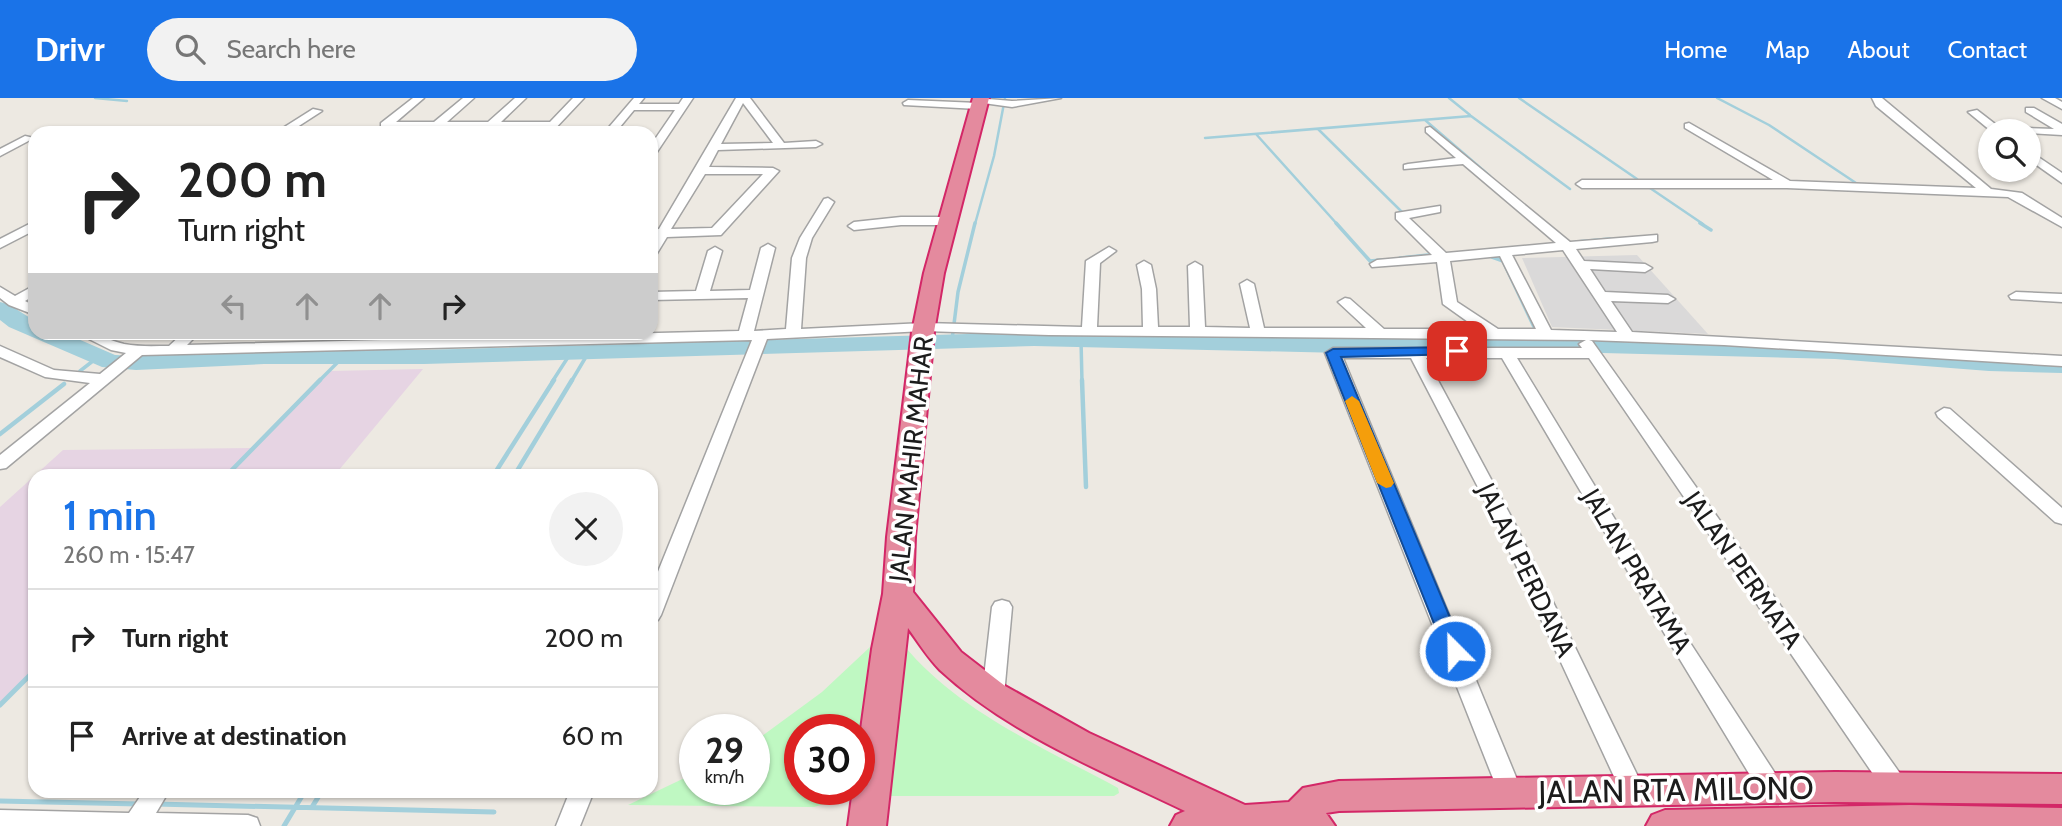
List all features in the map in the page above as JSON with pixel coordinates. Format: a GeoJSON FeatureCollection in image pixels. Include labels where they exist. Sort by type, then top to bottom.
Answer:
{"type":"FeatureCollection","features":[{"type":"Feature","properties":{"kind":"highway","name":"JALAN MAHIR MAHAR"},"geometry":{"type":"LineString","coordinates":[[867,826],[898,594],[901,537],[923,337],[948,221],[980,101]]}},
{"type":"Feature","properties":{"kind":"highway"},"geometry":{"type":"LineString","coordinates":[[898,594],[950,660],[993,695],[1077,743],[1232,823]]}},
{"type":"Feature","properties":{"kind":"highway","name":"JALAN RTA MILONO"},"geometry":{"type":"LineString","coordinates":[[1189,826],[1307,821],[1309,803],[1327,797],[1895,786],[2062,789]]}},
{"type":"Feature","properties":{"kind":"highway","name":"JALAN RTA MILONO"},"geometry":{"type":"LineString","coordinates":[[1665,826],[2062,824]]}},
{"type":"Feature","properties":{"kind":"street"},"geometry":{"type":"LineString","coordinates":[[419,98],[385,125],[435,126],[469,98]]}},
{"type":"Feature","properties":{"kind":"street"},"geometry":{"type":"LineString","coordinates":[[491,125],[521,98]]}},
{"type":"Feature","properties":{"kind":"street"},"geometry":{"type":"LineString","coordinates":[[552,126],[579,98]]}},
{"type":"Feature","properties":{"kind":"street"},"geometry":{"type":"LineString","coordinates":[[658,230],[701,170],[743,98],[781,146]]}},
{"type":"Feature","properties":{"kind":"street"},"geometry":{"type":"LineString","coordinates":[[908,103],[980,101],[1012,104],[1056,98]]}},
{"type":"Feature","properties":{"kind":"street"},"geometry":{"type":"LineString","coordinates":[[1877,98],[1880,104],[1989,192]]}},
{"type":"Feature","properties":{"kind":"street"},"geometry":{"type":"LineString","coordinates":[[2047,98],[2061,104]]}},
{"type":"Feature","properties":{"kind":"street"},"geometry":{"type":"LineString","coordinates":[[615,126],[635,102],[685,102]]}},
{"type":"Feature","properties":{"kind":"street"},"geometry":{"type":"LineString","coordinates":[[658,142],[685,102]]}},
{"type":"Feature","properties":{"kind":"street"},"geometry":{"type":"LineString","coordinates":[[2030,110],[2062,131]]}},
{"type":"Feature","properties":{"kind":"street"},"geometry":{"type":"LineString","coordinates":[[291,126],[317,111]]}},
{"type":"Feature","properties":{"kind":"street"},"geometry":{"type":"LineString","coordinates":[[1973,112],[1982,119]]}},
{"type":"Feature","properties":{"kind":"street"},"geometry":{"type":"LineString","coordinates":[[482,126],[506,126]]}},
{"type":"Feature","properties":{"kind":"street"},"geometry":{"type":"LineString","coordinates":[[1689,126],[1787,184]]}},
{"type":"Feature","properties":{"kind":"street"},"geometry":{"type":"LineString","coordinates":[[1430,130],[1567,246],[1628,337]]}},
{"type":"Feature","properties":{"kind":"street"},"geometry":{"type":"LineString","coordinates":[[2041,131],[2062,131]]}},
{"type":"Feature","properties":{"kind":"street"},"geometry":{"type":"LineString","coordinates":[[0,153],[28,139]]}},
{"type":"Feature","properties":{"kind":"street"},"geometry":{"type":"LineString","coordinates":[[714,147],[816,144]]}},
{"type":"Feature","properties":{"kind":"street"},"geometry":{"type":"LineString","coordinates":[[1408,167],[1464,160]]}},
{"type":"Feature","properties":{"kind":"street"},"geometry":{"type":"LineString","coordinates":[[2041,163],[2062,179]]}},
{"type":"Feature","properties":{"kind":"street"},"geometry":{"type":"LineString","coordinates":[[658,233],[716,232],[773,171],[701,170]]}},
{"type":"Feature","properties":{"kind":"street"},"geometry":{"type":"LineString","coordinates":[[1582,184],[1787,184],[2016,194],[2062,223]]}},
{"type":"Feature","properties":{"kind":"street"},"geometry":{"type":"LineString","coordinates":[[793,334],[799,258],[806,238],[828,202]]}},
{"type":"Feature","properties":{"kind":"street"},"geometry":{"type":"LineString","coordinates":[[1436,209],[1400,216],[1443,258],[1450,304],[1495,334]]}},
{"type":"Feature","properties":{"kind":"street"},"geometry":{"type":"LineString","coordinates":[[854,226],[901,221],[948,221]]}},
{"type":"Feature","properties":{"kind":"street"},"geometry":{"type":"LineString","coordinates":[[0,244],[28,229]]}},
{"type":"Feature","properties":{"kind":"street"},"geometry":{"type":"LineString","coordinates":[[1377,264],[1652,238]]}},
{"type":"Feature","properties":{"kind":"street"},"geometry":{"type":"LineString","coordinates":[[658,597],[755,341],[755,294],[768,248]]}},
{"type":"Feature","properties":{"kind":"street"},"geometry":{"type":"LineString","coordinates":[[702,295],[715,251]]}},
{"type":"Feature","properties":{"kind":"street"},"geometry":{"type":"LineString","coordinates":[[1089,331],[1093,261],[1109,251]]}},
{"type":"Feature","properties":{"kind":"street"},"geometry":{"type":"LineString","coordinates":[[1504,252],[1546,334]]}},
{"type":"Feature","properties":{"kind":"street"},"geometry":{"type":"LineString","coordinates":[[1143,265],[1149,289],[1151,331]]}},
{"type":"Feature","properties":{"kind":"street"},"geometry":{"type":"LineString","coordinates":[[1580,265],[1645,268]]}},
{"type":"Feature","properties":{"kind":"street"},"geometry":{"type":"LineString","coordinates":[[1195,266],[1198,331]]}},
{"type":"Feature","properties":{"kind":"street"},"geometry":{"type":"LineString","coordinates":[[1247,284],[1258,332]]}},
{"type":"Feature","properties":{"kind":"street"},"geometry":{"type":"LineString","coordinates":[[0,291],[13,302],[28,308]]}},
{"type":"Feature","properties":{"kind":"street"},"geometry":{"type":"LineString","coordinates":[[13,302],[28,293]]}},
{"type":"Feature","properties":{"kind":"street"},"geometry":{"type":"LineString","coordinates":[[658,296],[755,294]]}},
{"type":"Feature","properties":{"kind":"street"},"geometry":{"type":"LineString","coordinates":[[1601,296],[1668,299]]}},
{"type":"Feature","properties":{"kind":"street"},"geometry":{"type":"LineString","coordinates":[[2016,296],[2062,298]]}},
{"type":"Feature","properties":{"kind":"street"},"geometry":{"type":"LineString","coordinates":[[1345,302],[1380,333]]}},
{"type":"Feature","properties":{"kind":"street"},"geometry":{"type":"LineString","coordinates":[[1459,312],[1463,334]]}},
{"type":"Feature","properties":{"kind":"street"},"geometry":{"type":"LineString","coordinates":[[1341,333],[1345,320],[1359,314]]}},
{"type":"Feature","properties":{"kind":"street"},"geometry":{"type":"LineString","coordinates":[[658,337],[755,341],[793,334],[923,337],[1089,331],[1198,331],[1546,334],[1587,345]]}},
{"type":"Feature","properties":{"kind":"street"},"geometry":{"type":"LineString","coordinates":[[1511,794],[1333,353],[1506,352],[1587,345],[1628,337],[2062,360]]}},
{"type":"Feature","properties":{"kind":"street"},"geometry":{"type":"LineString","coordinates":[[100,340],[135,353],[174,349],[350,345],[421,340]]}},
{"type":"Feature","properties":{"kind":"street"},"geometry":{"type":"LineString","coordinates":[[174,349],[184,340]]}},
{"type":"Feature","properties":{"kind":"street"},"geometry":{"type":"LineString","coordinates":[[350,345],[354,340]]}},
{"type":"Feature","properties":{"kind":"street","name":"JALAN PERMATA"},"geometry":{"type":"LineString","coordinates":[[1587,345],[1895,786]]}},
{"type":"Feature","properties":{"kind":"street"},"geometry":{"type":"LineString","coordinates":[[0,351],[51,374],[102,379]]}},
{"type":"Feature","properties":{"kind":"street","name":"JALAN PERDANA"},"geometry":{"type":"LineString","coordinates":[[1415,351],[1504,522],[1633,792]]}},
{"type":"Feature","properties":{"kind":"street","name":"JALAN PRATAMA"},"geometry":{"type":"LineString","coordinates":[[1506,352],[1680,643],[1771,788]]}},
{"type":"Feature","properties":{"kind":"street"},"geometry":{"type":"LineString","coordinates":[[0,464],[135,353]]}},
{"type":"Feature","properties":{"kind":"street"},"geometry":{"type":"LineString","coordinates":[[1944,413],[2062,519]]}},
{"type":"Feature","properties":{"kind":"street"},"geometry":{"type":"LineString","coordinates":[[993,695],[1002,607]]}},
{"type":"Feature","properties":{"kind":"street"},"geometry":{"type":"LineString","coordinates":[[136,823],[153,798]]}},
{"type":"Feature","properties":{"kind":"street"},"geometry":{"type":"LineString","coordinates":[[568,826],[579,798]]}},
{"type":"Feature","properties":{"kind":"street"},"geometry":{"type":"LineString","coordinates":[[0,821],[248,826]]}},
{"type":"Feature","properties":{"kind":"shaded area"},"geometry":{"type":"Polygon","coordinates":[[[1637,255],[1708,334],[1552,327],[1522,258],[1637,255]]]}},
{"type":"Feature","properties":{"kind":"shaded area"},"geometry":{"type":"Polygon","coordinates":[[[423,369],[340,469],[42,469],[63,450],[253,448],[330,371],[423,369]]]}},
{"type":"Feature","properties":{"kind":"shaded area"},"geometry":{"type":"Polygon","coordinates":[[[28,482],[28,677],[0,705],[0,507],[28,482]]]}},
{"type":"Feature","properties":{"kind":"green space"},"geometry":{"type":"Polygon","coordinates":[[[898,638],[942,684],[968,703],[1023,738],[1118,788],[1119,793],[1114,796],[886,796],[898,638]]]}},
{"type":"Feature","properties":{"kind":"green space"},"geometry":{"type":"Polygon","coordinates":[[[870,647],[862,714],[792,714],[822,692],[870,647]]]}},
{"type":"Feature","properties":{"kind":"green space"},"geometry":{"type":"Polygon","coordinates":[[[784,720],[784,805],[821,805],[814,807],[628,805],[643,798],[658,798],[658,791],[679,781],[679,805],[770,805],[770,730],[784,720]]]}},
{"type":"Feature","properties":{"kind":"waterway"},"geometry":{"type":"LineString","coordinates":[[95,98],[127,101]]}},
{"type":"Feature","properties":{"kind":"waterway"},"geometry":{"type":"LineString","coordinates":[[975,224],[994,156],[1005,98]]}},
{"type":"Feature","properties":{"kind":"waterway"},"geometry":{"type":"LineString","coordinates":[[1449,98],[1470,115]]}},
{"type":"Feature","properties":{"kind":"waterway"},"geometry":{"type":"LineString","coordinates":[[1519,98],[1637,179]]}},
{"type":"Feature","properties":{"kind":"waterway"},"geometry":{"type":"LineString","coordinates":[[1717,98],[1769,125],[1856,183]]}},
{"type":"Feature","properties":{"kind":"waterway"},"geometry":{"type":"LineString","coordinates":[[1205,138],[1471,116],[1570,189]]}},
{"type":"Feature","properties":{"kind":"waterway"},"geometry":{"type":"LineString","coordinates":[[1425,120],[1490,176]]}},
{"type":"Feature","properties":{"kind":"waterway"},"geometry":{"type":"LineString","coordinates":[[1318,129],[1404,214]]}},
{"type":"Feature","properties":{"kind":"waterway"},"geometry":{"type":"LineString","coordinates":[[1256,134],[1337,224]]}},
{"type":"Feature","properties":{"kind":"waterway"},"geometry":{"type":"LineString","coordinates":[[1647,186],[1703,224]]}},
{"type":"Feature","properties":{"kind":"waterway"},"geometry":{"type":"LineString","coordinates":[[952,340],[958,292],[975,223]]}},
{"type":"Feature","properties":{"kind":"waterway"},"geometry":{"type":"LineString","coordinates":[[1336,223],[1370,261],[1381,260]]}},
{"type":"Feature","properties":{"kind":"waterway"},"geometry":{"type":"LineString","coordinates":[[1700,223],[1711,230]]}},
{"type":"Feature","properties":{"kind":"waterway"},"geometry":{"type":"LineString","coordinates":[[1576,242],[1610,239],[1614,242]]}},
{"type":"Feature","properties":{"kind":"waterway"},"geometry":{"type":"LineString","coordinates":[[1400,258],[1428,255],[1432,258]]}},
{"type":"Feature","properties":{"kind":"waterway"},"geometry":{"type":"LineString","coordinates":[[1492,257],[1503,261],[1542,344]]}},
{"type":"Feature","properties":{"kind":"waterway"},"geometry":{"type":"LineString","coordinates":[[0,309],[28,327]]}},
{"type":"Feature","properties":{"kind":"waterway"},"geometry":{"type":"LineString","coordinates":[[136,363],[279,353],[506,351],[893,339]]}},
{"type":"Feature","properties":{"kind":"waterway"},"geometry":{"type":"LineString","coordinates":[[59,340],[111,362],[136,363],[264,357],[424,357],[1034,339],[1343,346],[1490,343],[1835,352],[1989,364],[2062,366]]}},
{"type":"Feature","properties":{"kind":"waterway"},"geometry":{"type":"LineString","coordinates":[[1081,340],[1082,382]]}},
{"type":"Feature","properties":{"kind":"waterway"},"geometry":{"type":"LineString","coordinates":[[571,382],[590,350]]}},
{"type":"Feature","properties":{"kind":"waterway"},"geometry":{"type":"LineString","coordinates":[[552,382],[572,351]]}},
{"type":"Feature","properties":{"kind":"waterway"},"geometry":{"type":"LineString","coordinates":[[80,371],[98,357]]}},
{"type":"Feature","properties":{"kind":"waterway"},"geometry":{"type":"LineString","coordinates":[[320,380],[343,357]]}},
{"type":"Feature","properties":{"kind":"waterway"},"geometry":{"type":"LineString","coordinates":[[233,469],[320,380]]}},
{"type":"Feature","properties":{"kind":"waterway"},"geometry":{"type":"LineString","coordinates":[[497,469],[554,380]]}},
{"type":"Feature","properties":{"kind":"waterway"},"geometry":{"type":"LineString","coordinates":[[518,469],[572,380]]}},
{"type":"Feature","properties":{"kind":"waterway"},"geometry":{"type":"LineString","coordinates":[[1082,380],[1086,487]]}},
{"type":"Feature","properties":{"kind":"waterway"},"geometry":{"type":"LineString","coordinates":[[0,434],[64,384]]}},
{"type":"Feature","properties":{"kind":"waterway"},"geometry":{"type":"LineString","coordinates":[[0,705],[28,677]]}},
{"type":"Feature","properties":{"kind":"waterway"},"geometry":{"type":"LineString","coordinates":[[295,807],[301,798]]}},
{"type":"Feature","properties":{"kind":"waterway"},"geometry":{"type":"LineString","coordinates":[[312,807],[318,798]]}},
{"type":"Feature","properties":{"kind":"waterway"},"geometry":{"type":"LineString","coordinates":[[0,801],[139,804]]}},
{"type":"Feature","properties":{"kind":"waterway"},"geometry":{"type":"LineString","coordinates":[[155,804],[295,807]]}},
{"type":"Feature","properties":{"kind":"waterway"},"geometry":{"type":"LineString","coordinates":[[284,826],[295,807]]}},
{"type":"Feature","properties":{"kind":"waterway"},"geometry":{"type":"LineString","coordinates":[[295,807],[494,812]]}},
{"type":"Feature","properties":{"kind":"slow traffic"},"geometry":{"type":"LineString","coordinates":[[1352,401],[1386,483]]}},
{"type":"Feature","properties":{"kind":"route"},"geometry":{"type":"LineString","coordinates":[[1455,651],[1333,353],[1457,351]]}}]}
